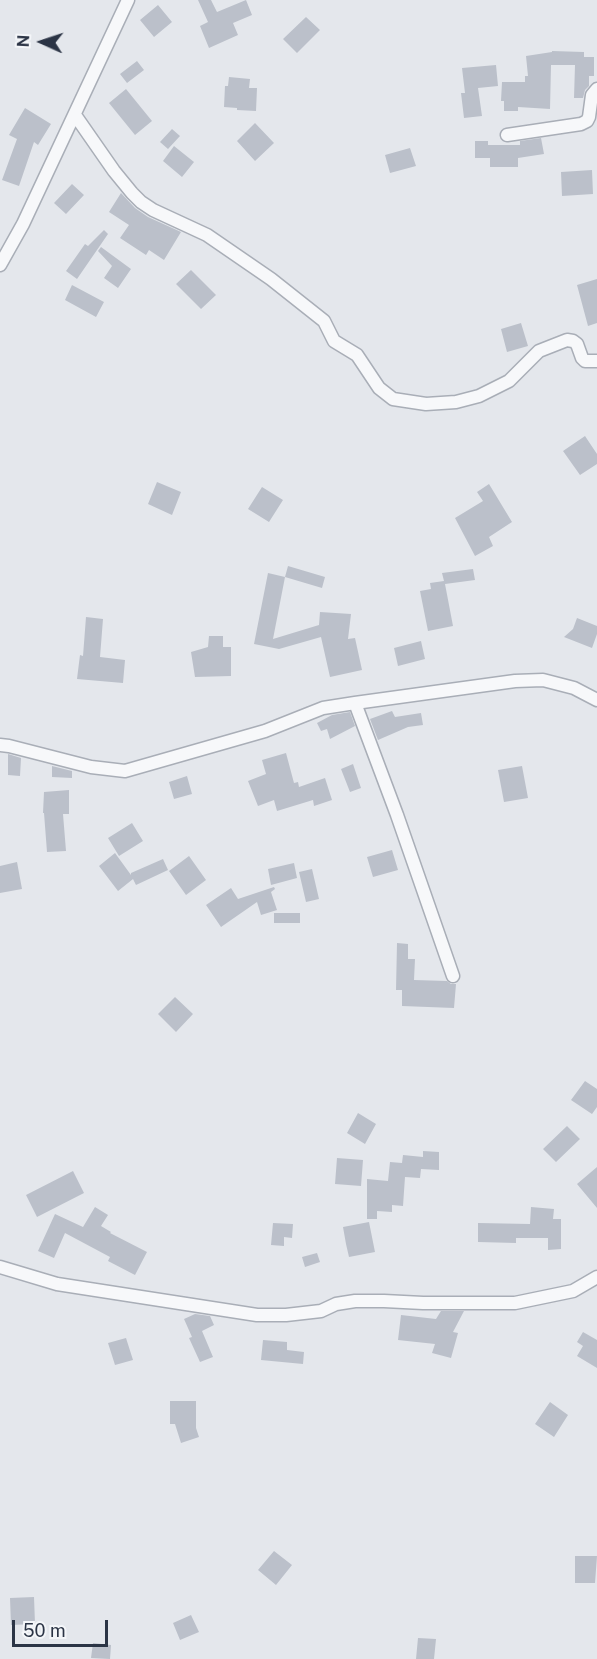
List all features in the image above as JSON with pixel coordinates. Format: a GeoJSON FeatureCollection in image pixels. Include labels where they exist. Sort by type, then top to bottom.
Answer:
{"type":"FeatureCollection","features":[{"type":"Feature","properties":{"kind":"street"},"geometry":{"type":"LineString","coordinates":[[0,265],[23,224],[128,0]]}},
{"type":"Feature","properties":{"kind":"street"},"geometry":{"type":"LineString","coordinates":[[507,135],[581,124],[587,121],[592,95],[597,89]]}},
{"type":"Feature","properties":{"kind":"street"},"geometry":{"type":"LineString","coordinates":[[75,115],[114,171],[141,202],[207,235],[272,279],[324,321],[334,340],[357,355],[379,388],[393,399],[426,404],[456,402],[479,396],[509,381],[539,351],[567,340],[577,344],[585,361],[597,361]]}},
{"type":"Feature","properties":{"kind":"street"},"geometry":{"type":"LineString","coordinates":[[0,745],[91,767],[125,771],[265,732],[323,708],[355,703],[516,681],[553,683],[574,688],[597,700]]}},
{"type":"Feature","properties":{"kind":"street"},"geometry":{"type":"LineString","coordinates":[[355,703],[453,976]]}},
{"type":"Feature","properties":{"kind":"street"},"geometry":{"type":"LineString","coordinates":[[0,1268],[57,1284],[257,1315],[286,1316],[321,1311],[336,1304],[355,1301],[515,1303],[573,1291],[597,1277]]}},
{"type":"Feature","properties":{"kind":"building"},"geometry":{"type":"Polygon","coordinates":[[[198,0],[211,0],[217,12],[246,0],[252,15],[233,23],[238,35],[209,48],[200,26],[208,22],[198,0]]]}},
{"type":"Feature","properties":{"kind":"building"},"geometry":{"type":"Polygon","coordinates":[[[158,5],[172,22],[154,37],[140,20],[158,5]]]}},
{"type":"Feature","properties":{"kind":"building"},"geometry":{"type":"Polygon","coordinates":[[[306,17],[320,30],[297,53],[283,39],[306,17]]]}},
{"type":"Feature","properties":{"kind":"building"},"geometry":{"type":"Polygon","coordinates":[[[552,51],[584,52],[584,57],[594,57],[594,76],[589,76],[589,86],[583,98],[574,98],[575,65],[551,65],[550,109],[518,107],[518,111],[504,111],[504,101],[501,101],[502,82],[525,82],[525,76],[528,76],[526,56],[552,51]]]}},
{"type":"Feature","properties":{"kind":"building"},"geometry":{"type":"Polygon","coordinates":[[[137,61],[144,70],[127,83],[120,74],[137,61]]]}},
{"type":"Feature","properties":{"kind":"building"},"geometry":{"type":"Polygon","coordinates":[[[496,65],[498,86],[478,88],[482,116],[464,118],[461,93],[465,93],[462,68],[496,65]]]}},
{"type":"Feature","properties":{"kind":"building"},"geometry":{"type":"Polygon","coordinates":[[[229,77],[250,79],[249,88],[257,88],[256,111],[224,107],[225,86],[228,86],[229,77]]]}},
{"type":"Feature","properties":{"kind":"building"},"geometry":{"type":"Polygon","coordinates":[[[126,89],[152,121],[135,135],[109,103],[126,89]]]}},
{"type":"Feature","properties":{"kind":"building"},"geometry":{"type":"Polygon","coordinates":[[[25,108],[51,124],[38,145],[34,142],[19,186],[2,180],[17,139],[9,135],[25,108]]]}},
{"type":"Feature","properties":{"kind":"building"},"geometry":{"type":"Polygon","coordinates":[[[255,123],[274,143],[255,161],[237,141],[255,123]]]}},
{"type":"Feature","properties":{"kind":"building"},"geometry":{"type":"Polygon","coordinates":[[[172,129],[180,136],[168,149],[160,142],[172,129]]]}},
{"type":"Feature","properties":{"kind":"building"},"geometry":{"type":"Polygon","coordinates":[[[541,138],[544,154],[518,158],[518,167],[490,167],[490,158],[475,158],[475,141],[488,141],[488,145],[520,145],[520,141],[541,138]]]}},
{"type":"Feature","properties":{"kind":"building"},"geometry":{"type":"Polygon","coordinates":[[[174,146],[194,162],[182,177],[163,161],[174,146]]]}},
{"type":"Feature","properties":{"kind":"building"},"geometry":{"type":"Polygon","coordinates":[[[410,148],[416,166],[390,173],[385,155],[410,148]]]}},
{"type":"Feature","properties":{"kind":"building"},"geometry":{"type":"Polygon","coordinates":[[[592,170],[593,194],[562,196],[561,172],[592,170]]]}},
{"type":"Feature","properties":{"kind":"building"},"geometry":{"type":"Polygon","coordinates":[[[72,184],[84,195],[66,214],[54,203],[72,184]]]}},
{"type":"Feature","properties":{"kind":"building"},"geometry":{"type":"Polygon","coordinates":[[[121,193],[135,208],[148,217],[181,232],[164,260],[149,250],[146,255],[120,238],[129,225],[109,212],[121,193]]]}},
{"type":"Feature","properties":{"kind":"building"},"geometry":{"type":"Polygon","coordinates":[[[104,230],[108,234],[77,279],[66,271],[85,244],[88,246],[104,230]]]}},
{"type":"Feature","properties":{"kind":"building"},"geometry":{"type":"Polygon","coordinates":[[[101,247],[131,269],[118,288],[104,278],[112,266],[98,251],[101,247]]]}},
{"type":"Feature","properties":{"kind":"building"},"geometry":{"type":"Polygon","coordinates":[[[191,270],[216,295],[201,309],[176,284],[191,270]]]}},
{"type":"Feature","properties":{"kind":"building"},"geometry":{"type":"Polygon","coordinates":[[[597,279],[597,323],[588,326],[577,285],[597,279]]]}},
{"type":"Feature","properties":{"kind":"building"},"geometry":{"type":"Polygon","coordinates":[[[72,285],[104,302],[96,317],[65,300],[72,285]]]}},
{"type":"Feature","properties":{"kind":"building"},"geometry":{"type":"Polygon","coordinates":[[[521,323],[528,346],[507,352],[501,329],[521,323]]]}},
{"type":"Feature","properties":{"kind":"building"},"geometry":{"type":"Polygon","coordinates":[[[585,436],[597,454],[597,464],[580,475],[563,451],[585,436]]]}},
{"type":"Feature","properties":{"kind":"building"},"geometry":{"type":"Polygon","coordinates":[[[157,482],[181,492],[172,515],[148,504],[157,482]]]}},
{"type":"Feature","properties":{"kind":"building"},"geometry":{"type":"Polygon","coordinates":[[[489,484],[512,522],[489,537],[493,546],[475,556],[455,518],[483,501],[477,492],[489,484]]]}},
{"type":"Feature","properties":{"kind":"building"},"geometry":{"type":"Polygon","coordinates":[[[262,487],[283,500],[269,522],[248,509],[262,487]]]}},
{"type":"Feature","properties":{"kind":"building"},"geometry":{"type":"Polygon","coordinates":[[[288,566],[325,577],[322,588],[285,577],[288,566]]]}},
{"type":"Feature","properties":{"kind":"building"},"geometry":{"type":"Polygon","coordinates":[[[473,569],[475,580],[445,584],[453,626],[428,631],[420,591],[431,589],[430,583],[444,581],[442,573],[473,569]]]}},
{"type":"Feature","properties":{"kind":"building"},"geometry":{"type":"Polygon","coordinates":[[[268,573],[285,577],[273,639],[319,625],[320,612],[351,614],[348,639],[355,638],[362,670],[330,677],[321,637],[279,649],[254,644],[268,573]]]}},
{"type":"Feature","properties":{"kind":"building"},"geometry":{"type":"Polygon","coordinates":[[[86,617],[103,619],[100,657],[125,660],[123,683],[77,679],[80,655],[83,656],[86,617]]]}},
{"type":"Feature","properties":{"kind":"building"},"geometry":{"type":"Polygon","coordinates":[[[577,618],[597,626],[592,648],[564,637],[573,629],[577,618]]]}},
{"type":"Feature","properties":{"kind":"building"},"geometry":{"type":"Polygon","coordinates":[[[209,636],[223,636],[223,647],[231,647],[231,676],[195,677],[191,652],[208,647],[209,636]]]}},
{"type":"Feature","properties":{"kind":"building"},"geometry":{"type":"Polygon","coordinates":[[[421,641],[425,659],[398,666],[394,648],[421,641]]]}},
{"type":"Feature","properties":{"kind":"building"},"geometry":{"type":"Polygon","coordinates":[[[392,711],[395,717],[421,713],[423,725],[408,727],[378,740],[370,719],[392,711]]]}},
{"type":"Feature","properties":{"kind":"building"},"geometry":{"type":"Polygon","coordinates":[[[350,712],[355,726],[330,739],[327,729],[321,731],[317,723],[332,715],[350,712]]]}},
{"type":"Feature","properties":{"kind":"building"},"geometry":{"type":"Polygon","coordinates":[[[286,753],[294,783],[298,782],[299,787],[325,778],[332,800],[314,806],[313,800],[277,811],[274,800],[258,806],[248,781],[266,774],[262,760],[286,753]]]}},
{"type":"Feature","properties":{"kind":"building"},"geometry":{"type":"Polygon","coordinates":[[[8,754],[21,758],[20,776],[8,775],[8,754]]]}},
{"type":"Feature","properties":{"kind":"building"},"geometry":{"type":"Polygon","coordinates":[[[353,764],[361,788],[350,792],[341,769],[353,764]]]}},
{"type":"Feature","properties":{"kind":"building"},"geometry":{"type":"Polygon","coordinates":[[[52,766],[72,771],[72,778],[52,777],[52,766]]]}},
{"type":"Feature","properties":{"kind":"building"},"geometry":{"type":"Polygon","coordinates":[[[522,766],[528,798],[504,802],[498,770],[522,766]]]}},
{"type":"Feature","properties":{"kind":"building"},"geometry":{"type":"Polygon","coordinates":[[[187,776],[192,794],[174,799],[169,782],[187,776]]]}},
{"type":"Feature","properties":{"kind":"building"},"geometry":{"type":"Polygon","coordinates":[[[69,790],[69,814],[63,814],[66,851],[47,852],[43,813],[44,792],[69,790]]]}},
{"type":"Feature","properties":{"kind":"building"},"geometry":{"type":"Polygon","coordinates":[[[132,823],[143,841],[119,856],[108,838],[132,823]]]}},
{"type":"Feature","properties":{"kind":"building"},"geometry":{"type":"Polygon","coordinates":[[[392,850],[398,870],[373,877],[367,857],[392,850]]]}},
{"type":"Feature","properties":{"kind":"building"},"geometry":{"type":"Polygon","coordinates":[[[115,853],[131,875],[163,859],[168,870],[136,885],[133,879],[118,891],[99,866],[115,853]]]}},
{"type":"Feature","properties":{"kind":"building"},"geometry":{"type":"Polygon","coordinates":[[[189,856],[206,880],[186,895],[169,871],[189,856]]]}},
{"type":"Feature","properties":{"kind":"building"},"geometry":{"type":"Polygon","coordinates":[[[17,862],[22,889],[0,893],[0,866],[17,862]]]}},
{"type":"Feature","properties":{"kind":"building"},"geometry":{"type":"Polygon","coordinates":[[[294,863],[297,878],[271,885],[268,869],[294,863]]]}},
{"type":"Feature","properties":{"kind":"building"},"geometry":{"type":"Polygon","coordinates":[[[312,869],[319,899],[306,902],[299,872],[312,869]]]}},
{"type":"Feature","properties":{"kind":"building"},"geometry":{"type":"Polygon","coordinates":[[[274,887],[275,889],[271,892],[277,910],[261,915],[257,902],[221,927],[206,905],[231,888],[238,899],[274,887]]]}},
{"type":"Feature","properties":{"kind":"building"},"geometry":{"type":"Polygon","coordinates":[[[274,913],[300,913],[300,923],[274,923],[274,913]]]}},
{"type":"Feature","properties":{"kind":"building"},"geometry":{"type":"Polygon","coordinates":[[[397,943],[408,944],[408,959],[415,959],[414,980],[447,981],[456,984],[454,1008],[402,1006],[402,990],[396,990],[397,943]]]}},
{"type":"Feature","properties":{"kind":"building"},"geometry":{"type":"Polygon","coordinates":[[[175,997],[193,1014],[176,1032],[158,1014],[175,997]]]}},
{"type":"Feature","properties":{"kind":"building"},"geometry":{"type":"Polygon","coordinates":[[[585,1081],[597,1089],[597,1107],[592,1114],[571,1100],[585,1081]]]}},
{"type":"Feature","properties":{"kind":"building"},"geometry":{"type":"Polygon","coordinates":[[[358,1113],[376,1124],[365,1144],[347,1133],[358,1113]]]}},
{"type":"Feature","properties":{"kind":"building"},"geometry":{"type":"Polygon","coordinates":[[[567,1126],[580,1139],[556,1162],[543,1149],[567,1126]]]}},
{"type":"Feature","properties":{"kind":"building"},"geometry":{"type":"Polygon","coordinates":[[[423,1151],[439,1152],[439,1170],[421,1169],[420,1178],[405,1177],[403,1206],[392,1205],[392,1212],[377,1211],[377,1219],[367,1219],[367,1179],[388,1181],[390,1162],[402,1163],[403,1155],[423,1157],[423,1151]]]}},
{"type":"Feature","properties":{"kind":"building"},"geometry":{"type":"Polygon","coordinates":[[[337,1158],[363,1160],[361,1186],[335,1184],[337,1158]]]}},
{"type":"Feature","properties":{"kind":"building"},"geometry":{"type":"Polygon","coordinates":[[[597,1167],[597,1208],[577,1184],[597,1167]]]}},
{"type":"Feature","properties":{"kind":"building"},"geometry":{"type":"Polygon","coordinates":[[[73,1171],[84,1193],[37,1217],[26,1195],[73,1171]]]}},
{"type":"Feature","properties":{"kind":"building"},"geometry":{"type":"Polygon","coordinates":[[[95,1207],[108,1215],[101,1226],[147,1252],[135,1275],[108,1261],[110,1257],[65,1233],[54,1258],[38,1251],[55,1214],[83,1227],[95,1207]]]}},
{"type":"Feature","properties":{"kind":"building"},"geometry":{"type":"Polygon","coordinates":[[[531,1207],[554,1209],[553,1219],[561,1219],[561,1249],[548,1250],[548,1238],[516,1238],[516,1243],[478,1242],[478,1223],[530,1224],[531,1207]]]}},
{"type":"Feature","properties":{"kind":"building"},"geometry":{"type":"Polygon","coordinates":[[[369,1222],[375,1252],[349,1257],[343,1227],[369,1222]]]}},
{"type":"Feature","properties":{"kind":"building"},"geometry":{"type":"Polygon","coordinates":[[[273,1223],[293,1224],[292,1238],[284,1237],[284,1246],[271,1245],[273,1223]]]}},
{"type":"Feature","properties":{"kind":"building"},"geometry":{"type":"Polygon","coordinates":[[[317,1253],[320,1262],[305,1267],[302,1257],[317,1253]]]}},
{"type":"Feature","properties":{"kind":"building"},"geometry":{"type":"Polygon","coordinates":[[[441,1311],[464,1311],[453,1332],[458,1333],[451,1358],[432,1353],[435,1344],[398,1340],[401,1315],[436,1319],[441,1311]]]}},
{"type":"Feature","properties":{"kind":"building"},"geometry":{"type":"Polygon","coordinates":[[[195,1314],[210,1316],[214,1325],[202,1331],[213,1357],[200,1362],[189,1338],[192,1337],[184,1319],[195,1314]]]}},
{"type":"Feature","properties":{"kind":"building"},"geometry":{"type":"Polygon","coordinates":[[[583,1332],[597,1340],[597,1368],[577,1356],[583,1346],[577,1342],[583,1332]]]}},
{"type":"Feature","properties":{"kind":"building"},"geometry":{"type":"Polygon","coordinates":[[[126,1338],[133,1360],[115,1365],[108,1343],[126,1338]]]}},
{"type":"Feature","properties":{"kind":"building"},"geometry":{"type":"Polygon","coordinates":[[[263,1340],[287,1342],[287,1350],[304,1352],[303,1364],[261,1360],[263,1340]]]}},
{"type":"Feature","properties":{"kind":"building"},"geometry":{"type":"Polygon","coordinates":[[[170,1401],[196,1401],[196,1428],[199,1437],[181,1443],[175,1424],[170,1424],[170,1401]]]}},
{"type":"Feature","properties":{"kind":"building"},"geometry":{"type":"Polygon","coordinates":[[[550,1402],[568,1415],[554,1437],[535,1424],[550,1402]]]}},
{"type":"Feature","properties":{"kind":"building"},"geometry":{"type":"Polygon","coordinates":[[[274,1551],[292,1565],[276,1585],[258,1570],[274,1551]]]}},
{"type":"Feature","properties":{"kind":"building"},"geometry":{"type":"Polygon","coordinates":[[[575,1556],[597,1556],[595,1583],[575,1583],[575,1556]]]}},
{"type":"Feature","properties":{"kind":"building"},"geometry":{"type":"Polygon","coordinates":[[[34,1597],[35,1624],[11,1625],[10,1598],[34,1597]]]}},
{"type":"Feature","properties":{"kind":"building"},"geometry":{"type":"Polygon","coordinates":[[[191,1615],[199,1632],[180,1640],[173,1623],[191,1615]]]}},
{"type":"Feature","properties":{"kind":"building"},"geometry":{"type":"Polygon","coordinates":[[[418,1638],[436,1639],[434,1659],[416,1659],[418,1638]]]}},
{"type":"Feature","properties":{"kind":"building"},"geometry":{"type":"Polygon","coordinates":[[[93,1643],[111,1645],[110,1659],[91,1658],[93,1643]]]}}]}
